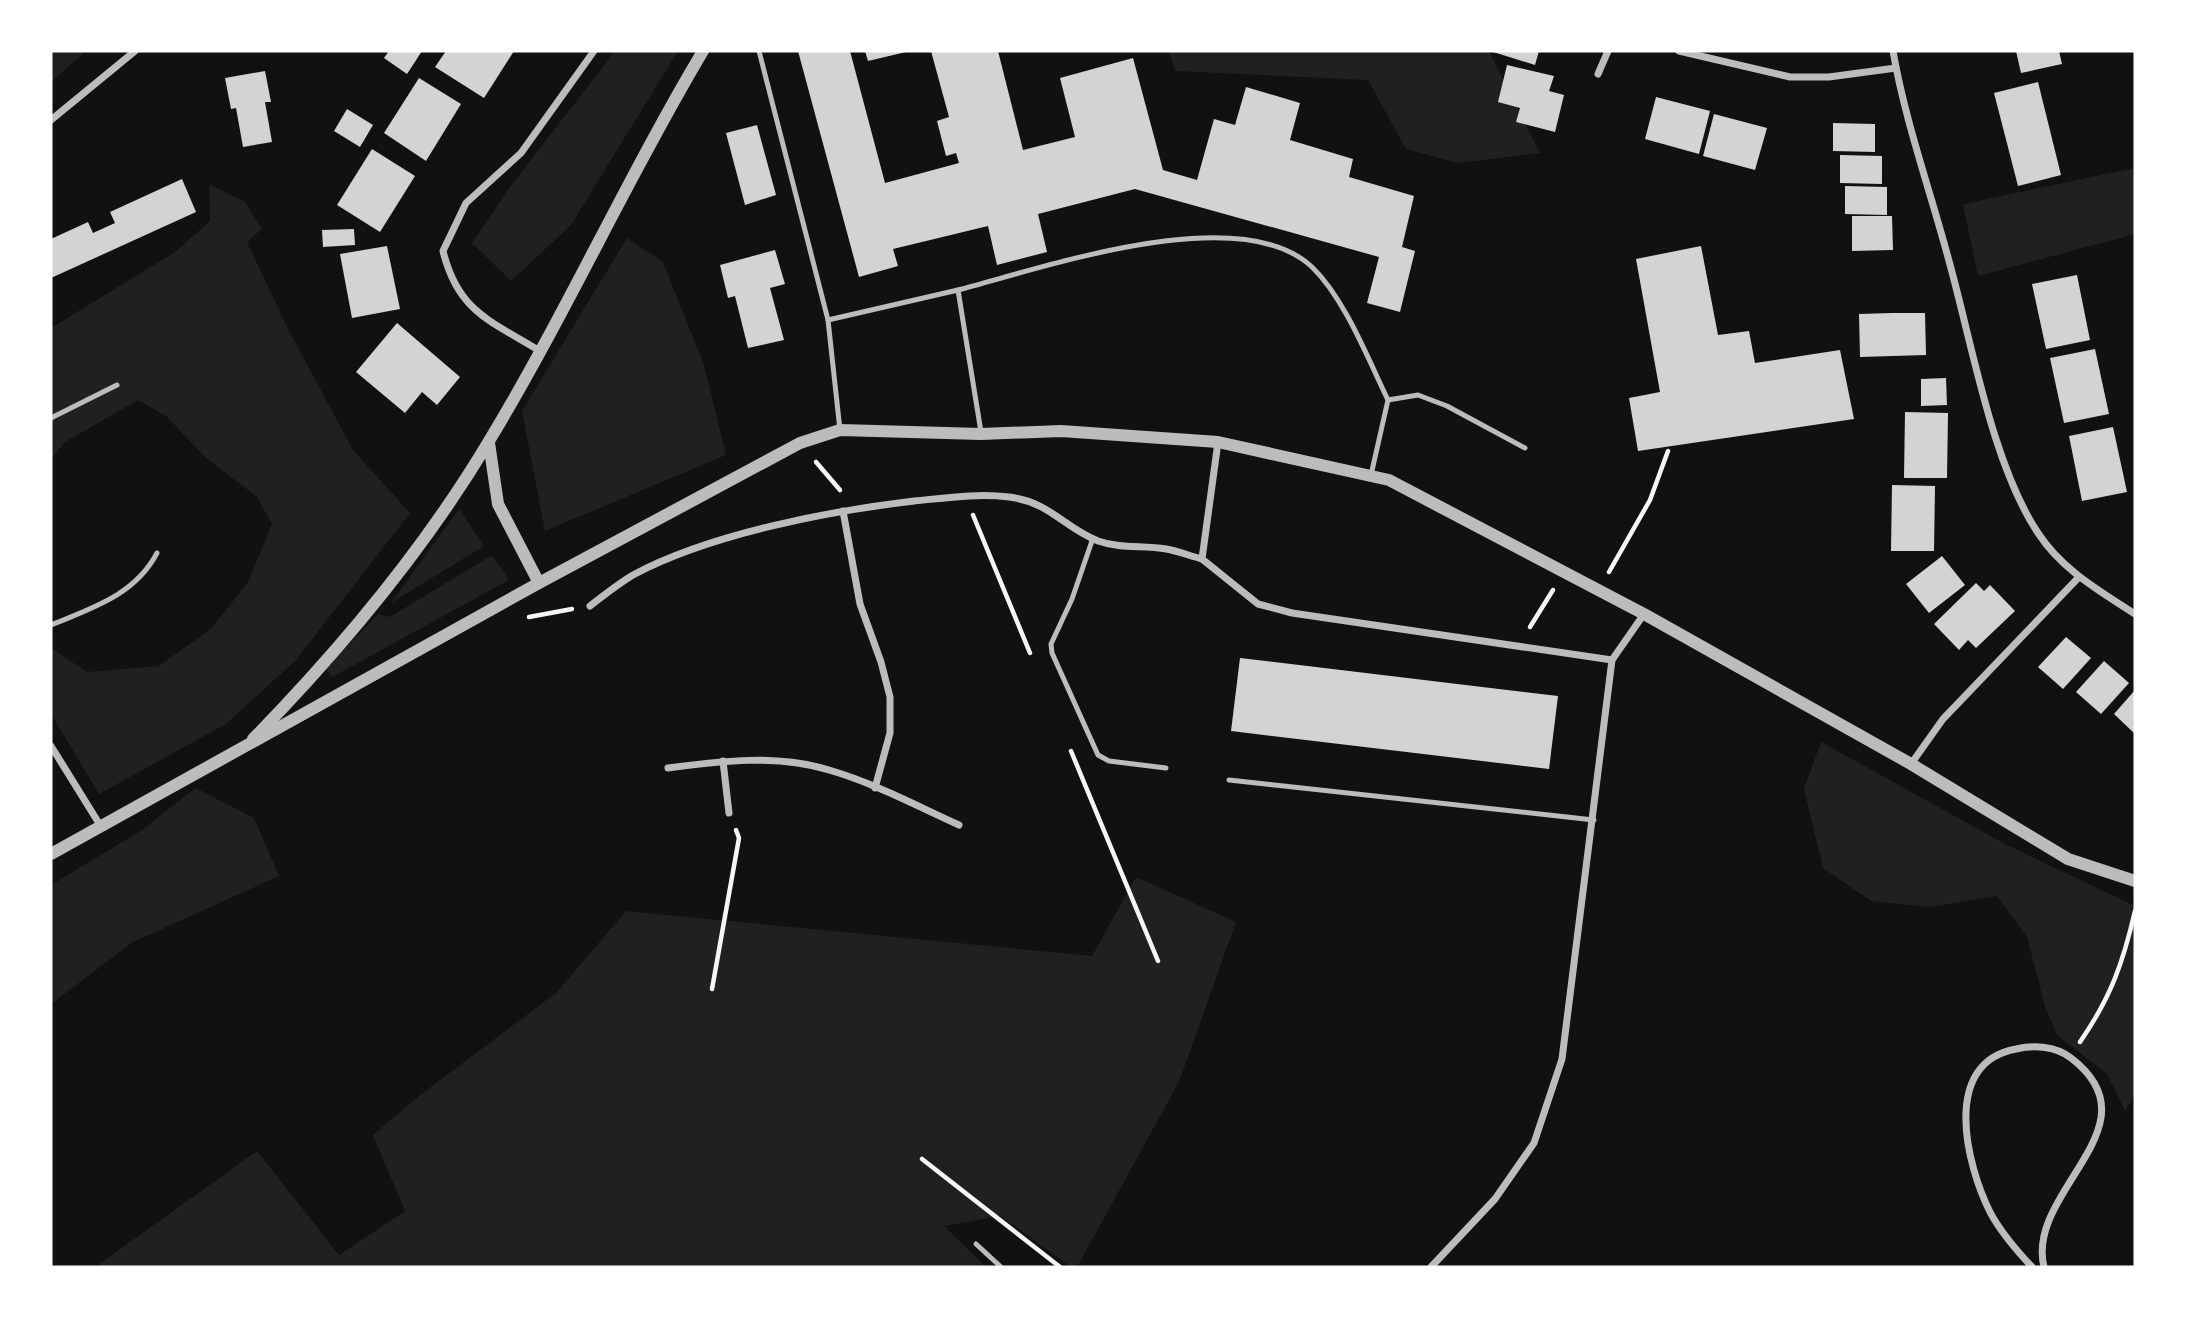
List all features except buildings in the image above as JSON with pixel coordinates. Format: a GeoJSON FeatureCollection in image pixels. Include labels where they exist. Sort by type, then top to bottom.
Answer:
{"type":"FeatureCollection","features":[{"type":"Feature","properties":{"kind":"street"},"geometry":{"type":"LineString","coordinates":[[51,120],[135,51]]}},
{"type":"Feature","properties":{"kind":"street"},"geometry":{"type":"LineString","coordinates":[[540,351],[467,303],[450,279],[443,251],[466,202],[521,153],[594,51]]}},
{"type":"Feature","properties":{"kind":"street"},"geometry":{"type":"LineString","coordinates":[[243,749],[298,692],[374,604],[489,443],[703,51]]}},
{"type":"Feature","properties":{"kind":"street"},"geometry":{"type":"LineString","coordinates":[[1598,74],[1608,51]]}},
{"type":"Feature","properties":{"kind":"street"},"geometry":{"type":"LineString","coordinates":[[1679,51],[1790,77],[1829,77],[1896,68]]}},
{"type":"Feature","properties":{"kind":"street"},"geometry":{"type":"LineString","coordinates":[[1893,51],[2007,471],[2039,536],[2078,578],[2135,614]]}},
{"type":"Feature","properties":{"kind":"street"},"geometry":{"type":"LineString","coordinates":[[51,854],[538,583],[800,443],[840,430],[981,434],[1061,430],[1218,442],[1389,480],[1644,614],[1911,764],[2068,859],[2135,881]]}},
{"type":"Feature","properties":{"kind":"street"},"geometry":{"type":"LineString","coordinates":[[1202,559],[1218,442]]}},
{"type":"Feature","properties":{"kind":"street"},"geometry":{"type":"LineString","coordinates":[[489,443],[498,505],[538,583]]}},
{"type":"Feature","properties":{"kind":"street"},"geometry":{"type":"LineString","coordinates":[[590,606],[634,575],[658,564],[762,530],[857,509],[948,497],[1009,497],[1049,509],[1073,529],[1093,538],[1133,548],[1164,548],[1202,559],[1258,604],[1292,613],[1612,660]]}},
{"type":"Feature","properties":{"kind":"street"},"geometry":{"type":"LineString","coordinates":[[843,511],[860,604],[881,662],[890,697],[890,733],[875,788]]}},
{"type":"Feature","properties":{"kind":"street"},"geometry":{"type":"LineString","coordinates":[[1911,764],[1943,719],[2078,578]]}},
{"type":"Feature","properties":{"kind":"street"},"geometry":{"type":"LineString","coordinates":[[1431,1267],[1495,1199],[1534,1143],[1562,1059],[1612,660],[1644,614]]}},
{"type":"Feature","properties":{"kind":"street"},"geometry":{"type":"LineString","coordinates":[[51,746],[100,825]]}},
{"type":"Feature","properties":{"kind":"street"},"geometry":{"type":"LineString","coordinates":[[723,761],[729,813]]}},
{"type":"Feature","properties":{"kind":"street"},"geometry":{"type":"LineString","coordinates":[[668,768],[723,761],[806,764],[849,777],[959,825]]}},
{"type":"Feature","properties":{"kind":"street"},"geometry":{"type":"LineString","coordinates":[[2032,1267],[2000,1229],[1982,1192],[1967,1134],[1966,1100],[1973,1080],[1986,1064],[2011,1049],[2048,1048],[2070,1057],[2086,1073],[2098,1093],[2101,1112],[2099,1132],[2092,1148],[2048,1217],[2041,1249],[2045,1267]]}},
{"type":"Feature","properties":{"kind":"lane"},"geometry":{"type":"LineString","coordinates":[[759,51],[828,320],[840,430]]}},
{"type":"Feature","properties":{"kind":"lane"},"geometry":{"type":"LineString","coordinates":[[828,320],[958,290],[1142,242],[1233,238],[1265,242],[1292,253],[1312,267],[1355,332],[1388,400],[1371,475]]}},
{"type":"Feature","properties":{"kind":"lane"},"geometry":{"type":"LineString","coordinates":[[958,290],[981,434]]}},
{"type":"Feature","properties":{"kind":"lane"},"geometry":{"type":"LineString","coordinates":[[51,418],[117,385]]}},
{"type":"Feature","properties":{"kind":"lane"},"geometry":{"type":"LineString","coordinates":[[1388,400],[1418,395],[1447,406],[1525,448]]}},
{"type":"Feature","properties":{"kind":"lane"},"geometry":{"type":"LineString","coordinates":[[1093,538],[1072,599],[1056,631],[1052,653],[1098,755],[1109,761],[1166,768]]}},
{"type":"Feature","properties":{"kind":"lane"},"geometry":{"type":"LineString","coordinates":[[51,625],[105,605],[132,584],[157,553]]}},
{"type":"Feature","properties":{"kind":"lane"},"geometry":{"type":"LineString","coordinates":[[1229,780],[1594,820]]}},
{"type":"Feature","properties":{"kind":"lane"},"geometry":{"type":"LineString","coordinates":[[976,1244],[1001,1267]]}},
{"type":"Feature","properties":{"kind":"path"},"geometry":{"type":"LineString","coordinates":[[800,443],[857,509]]}},
{"type":"Feature","properties":{"kind":"path"},"geometry":{"type":"LineString","coordinates":[[1599,590],[1650,499],[1668,451]]}},
{"type":"Feature","properties":{"kind":"path"},"geometry":{"type":"LineString","coordinates":[[1516,644],[1532,624],[1564,572]]}},
{"type":"Feature","properties":{"kind":"path"},"geometry":{"type":"LineString","coordinates":[[712,989],[739,838],[729,813]]}},
{"type":"Feature","properties":{"kind":"path"},"geometry":{"type":"LineString","coordinates":[[2070,1057],[2113,990],[2124,961],[2135,911]]}},
{"type":"Feature","properties":{"kind":"path"},"geometry":{"type":"LineString","coordinates":[[922,1159],[1060,1267]]}},
{"type":"Feature","properties":{"kind":"shaded area"},"geometry":{"type":"Polygon","coordinates":[[[51,51],[86,51],[51,82],[51,51]]]}},
{"type":"Feature","properties":{"kind":"shaded area"},"geometry":{"type":"Polygon","coordinates":[[[615,51],[678,51],[571,225],[511,281],[472,243],[510,187],[615,51]]]}},
{"type":"Feature","properties":{"kind":"shaded area"},"geometry":{"type":"Polygon","coordinates":[[[1169,51],[1489,51],[1540,153],[1458,163],[1406,149],[1368,80],[1175,71],[1169,51]]]}},
{"type":"Feature","properties":{"kind":"shaded area"},"geometry":{"type":"Polygon","coordinates":[[[2135,168],[2135,234],[1978,276],[1963,204],[2135,168]]]}},
{"type":"Feature","properties":{"kind":"shaded area"},"geometry":{"type":"Polygon","coordinates":[[[209,184],[245,202],[262,229],[247,242],[288,329],[353,450],[410,513],[296,660],[226,724],[99,794],[51,714],[51,648],[87,672],[159,666],[212,628],[248,582],[272,524],[257,497],[206,458],[166,416],[138,400],[65,442],[51,459],[51,328],[175,252],[210,221],[209,184]]]}},
{"type":"Feature","properties":{"kind":"shaded area"},"geometry":{"type":"Polygon","coordinates":[[[627,238],[663,262],[704,365],[726,455],[545,531],[522,411],[627,238]]]}},
{"type":"Feature","properties":{"kind":"shaded area"},"geometry":{"type":"Polygon","coordinates":[[[459,509],[484,546],[391,603],[459,509]]]}},
{"type":"Feature","properties":{"kind":"shaded area"},"geometry":{"type":"Polygon","coordinates":[[[492,555],[509,580],[332,677],[326,669],[378,614],[390,617],[492,555]]]}},
{"type":"Feature","properties":{"kind":"shaded area"},"geometry":{"type":"Polygon","coordinates":[[[1821,742],[2007,845],[2135,906],[2135,1095],[2125,1111],[2107,1074],[2057,1035],[2045,1006],[2027,937],[1997,896],[1930,907],[1871,901],[1823,868],[1804,789],[1821,742]]]}},
{"type":"Feature","properties":{"kind":"shaded area"},"geometry":{"type":"Polygon","coordinates":[[[196,788],[254,818],[279,876],[133,942],[51,1004],[51,885],[139,832],[196,788]]]}},
{"type":"Feature","properties":{"kind":"shaded area"},"geometry":{"type":"Polygon","coordinates":[[[1136,877],[1236,922],[1179,1082],[1077,1267],[1071,1267],[1001,1216],[944,1226],[986,1267],[95,1267],[257,1151],[339,1255],[405,1211],[373,1135],[420,1095],[556,993],[626,911],[1092,956],[1136,877]]]}}]}
